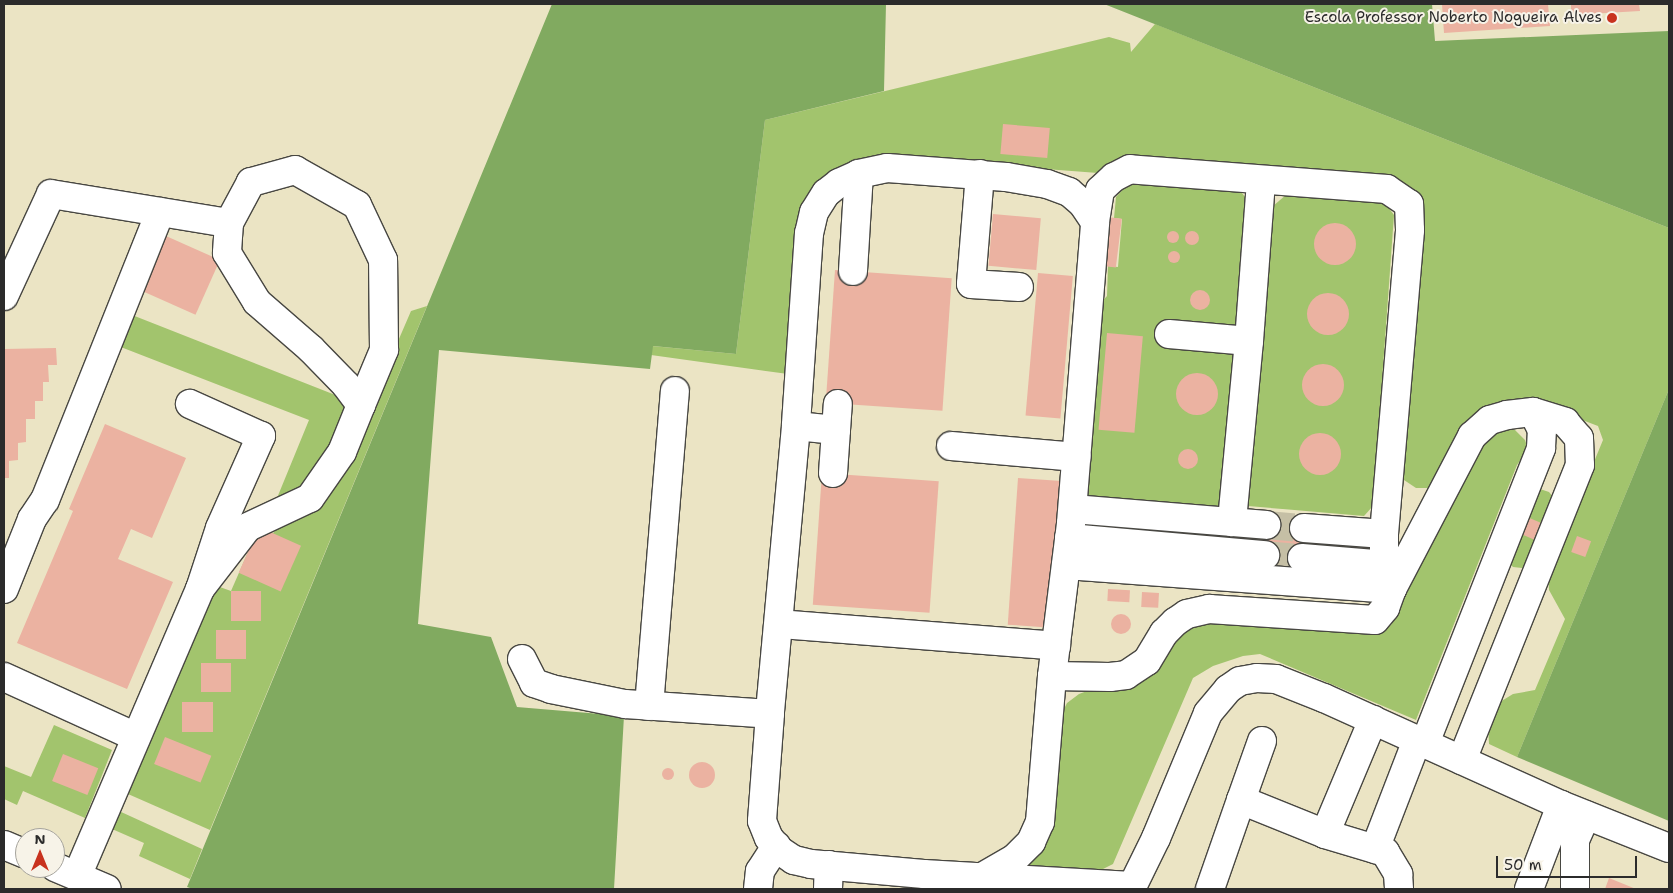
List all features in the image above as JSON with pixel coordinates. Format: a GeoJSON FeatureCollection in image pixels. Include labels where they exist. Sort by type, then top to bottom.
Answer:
{"type":"FeatureCollection","features":[{"type":"Feature","properties":{"kind":"lane"},"geometry":{"type":"LineString","coordinates":[[1095,222],[1083,204],[1069,192],[1047,184],[980,174],[887,168],[859,174],[840,183],[826,193],[814,212],[809,233],[796,426],[762,822],[769,838],[776,846],[794,860],[829,877],[982,877],[1131,888],[1156,838],[1208,713],[1228,688],[1240,681],[1257,678],[1276,679],[1421,741],[1574,810],[1669,848]]}},
{"type":"Feature","properties":{"kind":"lane"},"geometry":{"type":"LineString","coordinates":[[200,589],[248,528],[310,498],[342,452],[384,350],[383,260],[357,205],[295,170],[251,182],[229,223],[227,253],[257,302],[311,349],[346,385],[361,405]]}},
{"type":"Feature","properties":{"kind":"lane"},"geometry":{"type":"LineString","coordinates":[[982,877],[1015,858],[1031,842],[1040,822],[1052,676],[1070,534],[1095,222],[1100,190],[1114,177],[1130,170],[1386,190],[1409,204],[1410,230],[1385,608],[1375,620],[1209,609],[1188,614],[1164,633],[1147,661],[1126,675],[1110,677],[1052,676]]}},
{"type":"Feature","properties":{"kind":"lane"},"geometry":{"type":"LineString","coordinates":[[853,271],[859,174]]}},
{"type":"Feature","properties":{"kind":"lane"},"geometry":{"type":"LineString","coordinates":[[980,174],[970,284],[1020,286]]}},
{"type":"Feature","properties":{"kind":"lane"},"geometry":{"type":"LineString","coordinates":[[1232,522],[1262,180]]}},
{"type":"Feature","properties":{"kind":"lane"},"geometry":{"type":"LineString","coordinates":[[4,296],[51,194],[229,223]]}},
{"type":"Feature","properties":{"kind":"lane"},"geometry":{"type":"LineString","coordinates":[[4,589],[32,519],[45,500],[160,212]]}},
{"type":"Feature","properties":{"kind":"lane"},"geometry":{"type":"LineString","coordinates":[[1169,334],[1249,340]]}},
{"type":"Feature","properties":{"kind":"lane"},"geometry":{"type":"LineString","coordinates":[[649,706],[675,391]]}},
{"type":"Feature","properties":{"kind":"lane"},"geometry":{"type":"LineString","coordinates":[[107,889],[66,872],[136,737],[200,589],[220,528],[261,436],[190,404]]}},
{"type":"Feature","properties":{"kind":"lane"},"geometry":{"type":"LineString","coordinates":[[1387,559],[1472,436],[1490,420],[1507,415],[1533,412],[1565,422],[1579,438],[1580,465],[1462,760]]}},
{"type":"Feature","properties":{"kind":"lane"},"geometry":{"type":"LineString","coordinates":[[1375,849],[1541,448],[1542,430],[1533,412]]}},
{"type":"Feature","properties":{"kind":"lane"},"geometry":{"type":"LineString","coordinates":[[796,426],[837,417],[833,474]]}},
{"type":"Feature","properties":{"kind":"lane"},"geometry":{"type":"LineString","coordinates":[[951,446],[1076,457]]}},
{"type":"Feature","properties":{"kind":"lane"},"geometry":{"type":"LineString","coordinates":[[1232,522],[1266,539],[1070,534],[1232,522]]}},
{"type":"Feature","properties":{"kind":"lane"},"geometry":{"type":"LineString","coordinates":[[1070,534],[1387,559]]}},
{"type":"Feature","properties":{"kind":"lane"},"geometry":{"type":"LineString","coordinates":[[1303,543],[1387,559]]}},
{"type":"Feature","properties":{"kind":"lane"},"geometry":{"type":"LineString","coordinates":[[779,624],[1056,646]]}},
{"type":"Feature","properties":{"kind":"lane"},"geometry":{"type":"LineString","coordinates":[[522,658],[534,683],[625,704],[770,714]]}},
{"type":"Feature","properties":{"kind":"lane"},"geometry":{"type":"LineString","coordinates":[[4,676],[136,737]]}},
{"type":"Feature","properties":{"kind":"lane"},"geometry":{"type":"LineString","coordinates":[[1325,834],[1373,720]]}},
{"type":"Feature","properties":{"kind":"lane"},"geometry":{"type":"LineString","coordinates":[[1210,889],[1262,741]]}},
{"type":"Feature","properties":{"kind":"lane"},"geometry":{"type":"LineString","coordinates":[[1241,800],[1325,834],[1385,852],[1398,874],[1399,889]]}},
{"type":"Feature","properties":{"kind":"lane"},"geometry":{"type":"LineString","coordinates":[[1530,889],[1574,810]]}},
{"type":"Feature","properties":{"kind":"lane"},"geometry":{"type":"LineString","coordinates":[[1574,810],[1575,889]]}},
{"type":"Feature","properties":{"kind":"lane"},"geometry":{"type":"LineString","coordinates":[[758,889],[760,871],[776,846]]}},
{"type":"Feature","properties":{"kind":"green space"},"geometry":{"type":"Polygon","coordinates":[[[552,4],[886,4],[884,91],[765,120],[736,354],[653,346],[650,369],[439,350],[418,624],[491,637],[517,707],[624,716],[614,889],[193,889],[187,887],[552,4]]]}},
{"type":"Feature","properties":{"kind":"green space"},"geometry":{"type":"Polygon","coordinates":[[[1104,4],[1432,4],[1435,41],[1669,31],[1669,228],[1104,4]]]}},
{"type":"Feature","properties":{"kind":"green space"},"geometry":{"type":"Polygon","coordinates":[[[1155,24],[1669,228],[1669,389],[1517,757],[1489,744],[1488,726],[1493,711],[1500,702],[1513,694],[1535,690],[1565,619],[1549,590],[1548,573],[1603,440],[1598,426],[1535,402],[1513,403],[1428,488],[1416,488],[1404,480],[1402,465],[1416,195],[1402,182],[1377,178],[1130,158],[1111,162],[1098,173],[887,157],[817,187],[788,374],[651,355],[652,346],[736,354],[765,120],[1109,37],[1130,43],[1131,52],[1155,24]]]}},
{"type":"Feature","properties":{"kind":"green space"},"geometry":{"type":"Polygon","coordinates":[[[1137,181],[1239,189],[1245,197],[1223,503],[1215,511],[1094,506],[1083,492],[1098,306],[1107,296],[1108,266],[1118,267],[1122,219],[1114,218],[1116,197],[1126,186],[1137,181]]]}},
{"type":"Feature","properties":{"kind":"green space"},"geometry":{"type":"Polygon","coordinates":[[[1286,195],[1385,203],[1394,215],[1373,506],[1364,516],[1248,506],[1273,206],[1286,195]]]}},
{"type":"Feature","properties":{"kind":"green space"},"geometry":{"type":"Polygon","coordinates":[[[427,306],[210,830],[128,794],[217,586],[231,591],[259,527],[273,533],[289,518],[319,501],[336,485],[411,311],[427,306]]]}},
{"type":"Feature","properties":{"kind":"green space"},"geometry":{"type":"Polygon","coordinates":[[[127,313],[348,400],[321,468],[310,484],[277,498],[309,420],[113,344],[127,313]]]}},
{"type":"Feature","properties":{"kind":"green space"},"geometry":{"type":"Polygon","coordinates":[[[1669,389],[1669,821],[1517,757],[1669,389]]]}},
{"type":"Feature","properties":{"kind":"green space"},"geometry":{"type":"Polygon","coordinates":[[[1506,427],[1515,430],[1525,440],[1528,449],[1517,465],[1416,720],[1260,654],[1243,656],[1213,666],[1193,678],[1113,864],[1103,869],[1085,871],[1020,869],[1061,715],[1067,703],[1079,694],[1095,688],[1174,640],[1185,628],[1215,620],[1376,631],[1391,625],[1480,443],[1487,435],[1506,427]]]}},
{"type":"Feature","properties":{"kind":"green space"},"geometry":{"type":"Polygon","coordinates":[[[1540,489],[1549,492],[1553,497],[1530,564],[1522,568],[1513,567],[1507,561],[1532,494],[1540,489]]]}},
{"type":"Feature","properties":{"kind":"green space"},"geometry":{"type":"Polygon","coordinates":[[[54,725],[112,750],[85,818],[23,791],[17,805],[4,799],[4,766],[31,777],[54,725]]]}},
{"type":"Feature","properties":{"kind":"green space"},"geometry":{"type":"Polygon","coordinates":[[[119,811],[202,849],[190,879],[139,856],[144,843],[112,829],[119,811]]]}},
{"type":"Feature","properties":{"kind":"building"},"geometry":{"type":"Polygon","coordinates":[[[1442,4],[1548,4],[1550,26],[1444,33],[1442,4]]]}},
{"type":"Feature","properties":{"kind":"building"},"geometry":{"type":"Polygon","coordinates":[[[1571,4],[1639,4],[1640,11],[1571,15],[1571,4]]]}},
{"type":"Feature","properties":{"kind":"building"},"geometry":{"type":"Polygon","coordinates":[[[1003,124],[1050,128],[1047,158],[1000,154],[1003,124]]]}},
{"type":"Feature","properties":{"kind":"building"},"geometry":{"type":"Polygon","coordinates":[[[993,214],[1041,218],[1036,270],[988,266],[993,214]]]}},
{"type":"Feature","properties":{"kind":"building"},"geometry":{"type":"Polygon","coordinates":[[[1099,216],[1122,219],[1116,267],[1093,265],[1099,216]]]}},
{"type":"Feature","properties":{"kind":"building"},"geometry":{"type":"Polygon","coordinates":[[[1335,223],[1350,229],[1356,244],[1350,259],[1335,265],[1320,259],[1314,244],[1320,229],[1335,223]]]}},
{"type":"Feature","properties":{"kind":"building"},"geometry":{"type":"Polygon","coordinates":[[[1171,231],[1175,231],[1179,237],[1175,243],[1171,243],[1167,239],[1167,235],[1171,231]]]}},
{"type":"Feature","properties":{"kind":"building"},"geometry":{"type":"Polygon","coordinates":[[[1192,231],[1197,233],[1199,238],[1197,243],[1192,245],[1187,243],[1185,238],[1187,233],[1192,231]]]}},
{"type":"Feature","properties":{"kind":"building"},"geometry":{"type":"Polygon","coordinates":[[[166,236],[220,260],[195,315],[142,291],[166,236]]]}},
{"type":"Feature","properties":{"kind":"building"},"geometry":{"type":"Polygon","coordinates":[[[1174,251],[1180,257],[1174,263],[1168,257],[1174,251]]]}},
{"type":"Feature","properties":{"kind":"building"},"geometry":{"type":"Polygon","coordinates":[[[835,270],[952,278],[942,411],[826,403],[835,270]]]}},
{"type":"Feature","properties":{"kind":"building"},"geometry":{"type":"Polygon","coordinates":[[[1038,273],[1073,276],[1060,419],[1026,415],[1038,273]]]}},
{"type":"Feature","properties":{"kind":"building"},"geometry":{"type":"Polygon","coordinates":[[[1200,290],[1207,293],[1210,300],[1207,307],[1200,310],[1193,307],[1190,300],[1193,293],[1200,290]]]}},
{"type":"Feature","properties":{"kind":"building"},"geometry":{"type":"Polygon","coordinates":[[[1328,293],[1343,299],[1349,314],[1343,329],[1328,335],[1313,329],[1307,314],[1313,299],[1328,293]]]}},
{"type":"Feature","properties":{"kind":"building"},"geometry":{"type":"Polygon","coordinates":[[[1107,333],[1143,336],[1134,433],[1099,430],[1107,333]]]}},
{"type":"Feature","properties":{"kind":"building"},"geometry":{"type":"Polygon","coordinates":[[[56,348],[57,365],[48,365],[49,382],[43,382],[43,401],[35,401],[35,419],[26,419],[26,442],[18,443],[18,460],[9,461],[9,478],[4,478],[4,349],[56,348]]]}},
{"type":"Feature","properties":{"kind":"building"},"geometry":{"type":"Polygon","coordinates":[[[1323,364],[1338,370],[1344,385],[1338,400],[1323,406],[1308,400],[1302,385],[1308,370],[1323,364]]]}},
{"type":"Feature","properties":{"kind":"building"},"geometry":{"type":"Polygon","coordinates":[[[1197,373],[1212,379],[1218,394],[1212,409],[1197,415],[1182,409],[1176,394],[1182,379],[1197,373]]]}},
{"type":"Feature","properties":{"kind":"building"},"geometry":{"type":"Polygon","coordinates":[[[105,424],[186,458],[152,538],[131,529],[118,559],[173,582],[127,689],[17,643],[73,511],[69,509],[105,424]]]}},
{"type":"Feature","properties":{"kind":"building"},"geometry":{"type":"Polygon","coordinates":[[[1320,433],[1335,439],[1341,454],[1335,469],[1320,475],[1305,469],[1299,454],[1305,439],[1320,433]]]}},
{"type":"Feature","properties":{"kind":"building"},"geometry":{"type":"Polygon","coordinates":[[[1188,449],[1195,452],[1198,459],[1195,466],[1188,469],[1181,466],[1178,459],[1181,452],[1188,449]]]}},
{"type":"Feature","properties":{"kind":"building"},"geometry":{"type":"Polygon","coordinates":[[[822,473],[939,481],[930,613],[813,605],[822,473]]]}},
{"type":"Feature","properties":{"kind":"building"},"geometry":{"type":"Polygon","coordinates":[[[1018,478],[1065,481],[1055,628],[1008,625],[1018,478]]]}},
{"type":"Feature","properties":{"kind":"building"},"geometry":{"type":"Polygon","coordinates":[[[1267,514],[1305,517],[1300,567],[1263,564],[1267,514]]]}},
{"type":"Feature","properties":{"kind":"building"},"geometry":{"type":"Polygon","coordinates":[[[1527,517],[1541,523],[1534,539],[1520,534],[1527,517]]]}},
{"type":"Feature","properties":{"kind":"building"},"geometry":{"type":"Polygon","coordinates":[[[259,527],[301,546],[281,591],[239,573],[259,527]]]}},
{"type":"Feature","properties":{"kind":"building"},"geometry":{"type":"Polygon","coordinates":[[[1577,536],[1591,541],[1585,557],[1571,552],[1577,536]]]}},
{"type":"Feature","properties":{"kind":"building"},"geometry":{"type":"Polygon","coordinates":[[[1108,589],[1130,590],[1129,602],[1107,601],[1108,589]]]}},
{"type":"Feature","properties":{"kind":"building"},"geometry":{"type":"Polygon","coordinates":[[[231,591],[261,591],[261,621],[231,621],[231,591]]]}},
{"type":"Feature","properties":{"kind":"building"},"geometry":{"type":"Polygon","coordinates":[[[1142,592],[1159,593],[1158,608],[1141,607],[1142,592]]]}},
{"type":"Feature","properties":{"kind":"building"},"geometry":{"type":"Polygon","coordinates":[[[1121,614],[1128,617],[1131,624],[1128,631],[1121,634],[1114,631],[1111,624],[1114,617],[1121,614]]]}},
{"type":"Feature","properties":{"kind":"building"},"geometry":{"type":"Polygon","coordinates":[[[216,630],[246,630],[246,659],[216,659],[216,630]]]}},
{"type":"Feature","properties":{"kind":"building"},"geometry":{"type":"Polygon","coordinates":[[[201,663],[231,663],[231,692],[201,692],[201,663]]]}},
{"type":"Feature","properties":{"kind":"building"},"geometry":{"type":"Polygon","coordinates":[[[182,702],[213,702],[213,732],[182,732],[182,702]]]}},
{"type":"Feature","properties":{"kind":"building"},"geometry":{"type":"Polygon","coordinates":[[[165,737],[211,756],[200,783],[154,764],[165,737]]]}},
{"type":"Feature","properties":{"kind":"building"},"geometry":{"type":"Polygon","coordinates":[[[63,754],[98,768],[87,795],[52,781],[63,754]]]}},
{"type":"Feature","properties":{"kind":"building"},"geometry":{"type":"Polygon","coordinates":[[[702,762],[711,766],[715,775],[711,784],[702,788],[693,784],[689,775],[693,766],[702,762]]]}},
{"type":"Feature","properties":{"kind":"building"},"geometry":{"type":"Polygon","coordinates":[[[666,768],[670,768],[674,774],[670,780],[666,780],[662,776],[662,772],[666,768]]]}},
{"type":"Feature","properties":{"kind":"building"},"geometry":{"type":"Polygon","coordinates":[[[1609,878],[1636,889],[1605,889],[1609,878]]]}},
{"type":"Feature","properties":{"kind":"tunnel"},"geometry":{"type":"LineString","coordinates":[[1266,525],[1304,528]]}},
{"type":"Feature","properties":{"kind":"tunnel"},"geometry":{"type":"LineString","coordinates":[[1265,555],[1302,558]]}},
{"type":"Feature","properties":{"kind":"place","name":"Escola Professor Noberto Nogueira Alves"},"geometry":{"type":"Point","coordinates":[1612,18]}}]}
